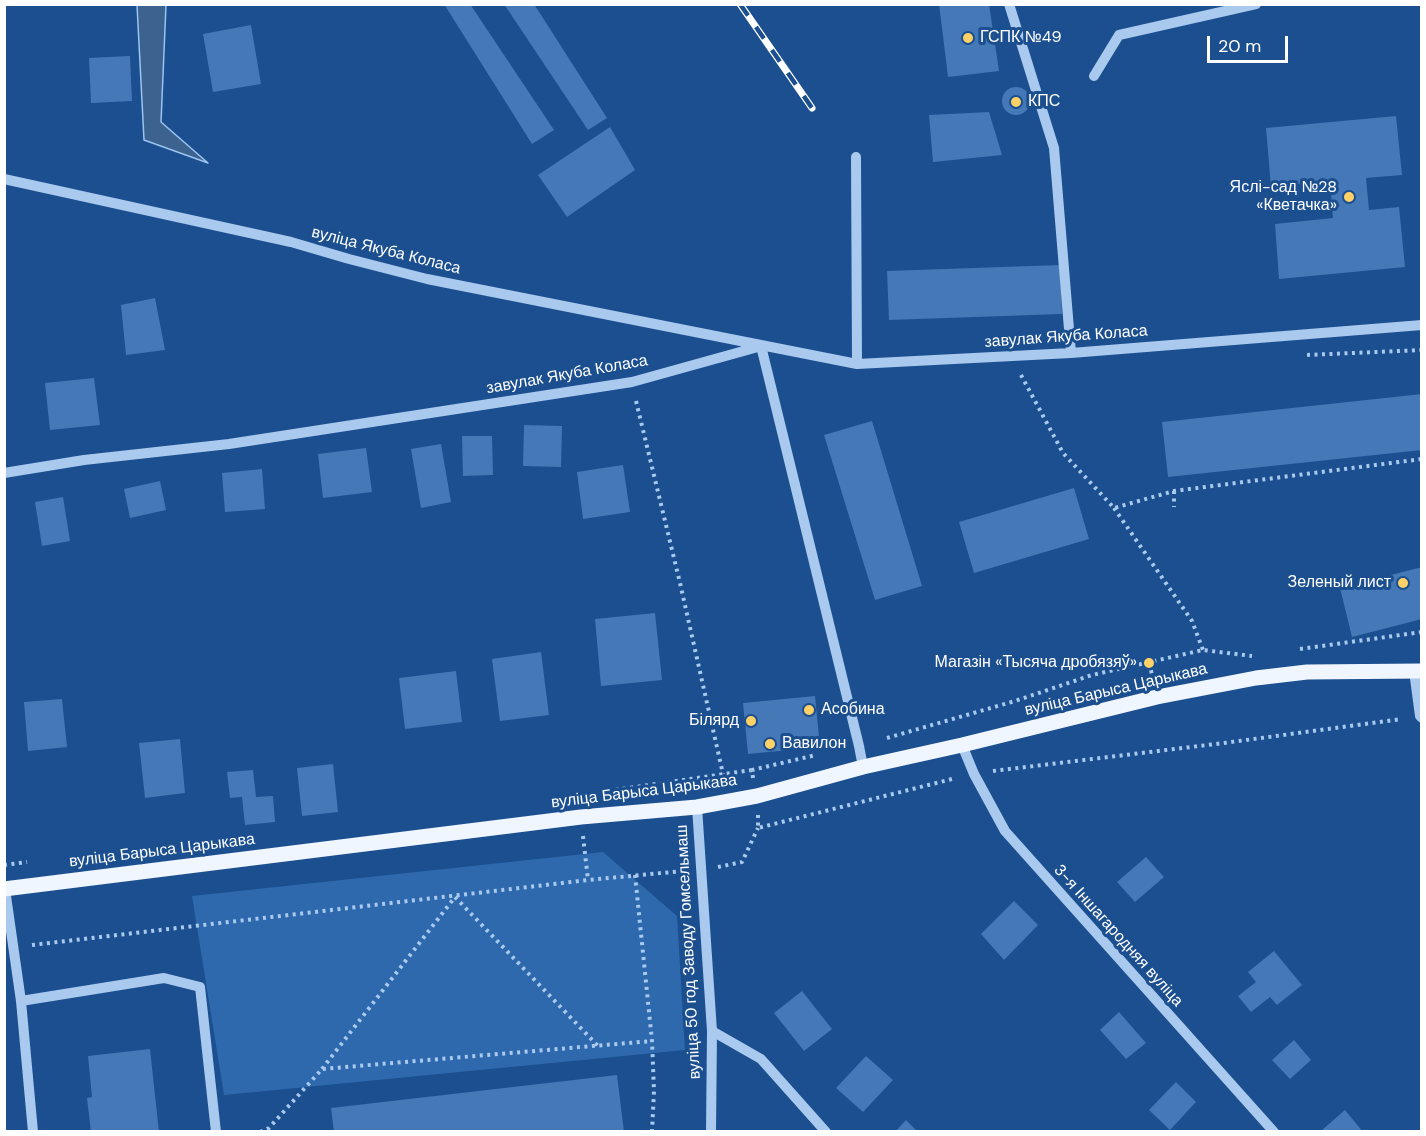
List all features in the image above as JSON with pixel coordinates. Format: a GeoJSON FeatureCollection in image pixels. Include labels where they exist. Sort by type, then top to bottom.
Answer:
{"type":"FeatureCollection","features":[{"type":"Feature","properties":{"kind":"main road","name":"вуліца Барыса Царыкава"},"geometry":{"type":"LineString","coordinates":[[5,889],[569,819],[697,807],[757,796],[863,767],[963,745],[1157,696],[1256,678],[1307,672],[1418,671]]}},
{"type":"Feature","properties":{"kind":"street"},"geometry":{"type":"LineString","coordinates":[[1010,4],[1054,148],[1071,352]]}},
{"type":"Feature","properties":{"kind":"street"},"geometry":{"type":"LineString","coordinates":[[1094,76],[1119,35],[1257,4]]}},
{"type":"Feature","properties":{"kind":"street"},"geometry":{"type":"LineString","coordinates":[[856,157],[857,364]]}},
{"type":"Feature","properties":{"kind":"street","name":"вуліца Якуба Коласа"},"geometry":{"type":"LineString","coordinates":[[4,179],[291,242],[427,279],[761,346]]}},
{"type":"Feature","properties":{"kind":"street","name":"завулак Якуба Коласа"},"geometry":{"type":"LineString","coordinates":[[4,473],[84,460],[229,444],[632,382],[761,346],[857,364],[1071,352],[1422,325]]}},
{"type":"Feature","properties":{"kind":"street"},"geometry":{"type":"LineString","coordinates":[[761,346],[863,767]]}},
{"type":"Feature","properties":{"kind":"street"},"geometry":{"type":"LineString","coordinates":[[1418,671],[1421,717]]}},
{"type":"Feature","properties":{"kind":"street","name":"3-я Іншагародняя вуліца"},"geometry":{"type":"LineString","coordinates":[[963,745],[974,774],[1005,831],[1274,1131]]}},
{"type":"Feature","properties":{"kind":"street","name":"вуліца 50 год Заводу Гомсельмаш"},"geometry":{"type":"LineString","coordinates":[[697,807],[712,1031],[711,1131]]}},
{"type":"Feature","properties":{"kind":"street"},"geometry":{"type":"LineString","coordinates":[[5,889],[7,925],[13,947],[21,1001],[33,1131]]}},
{"type":"Feature","properties":{"kind":"street"},"geometry":{"type":"LineString","coordinates":[[21,1001],[164,978],[200,987],[216,1131]]}},
{"type":"Feature","properties":{"kind":"street"},"geometry":{"type":"LineString","coordinates":[[712,1031],[761,1059],[826,1131]]}},
{"type":"Feature","properties":{"kind":"path"},"geometry":{"type":"LineString","coordinates":[[1303,356],[1422,350]]}},
{"type":"Feature","properties":{"kind":"path"},"geometry":{"type":"LineString","coordinates":[[1018,369],[1063,453],[1114,508],[1192,621],[1203,650]]}},
{"type":"Feature","properties":{"kind":"path"},"geometry":{"type":"LineString","coordinates":[[632,382],[723,774]]}},
{"type":"Feature","properties":{"kind":"path"},"geometry":{"type":"LineString","coordinates":[[1114,508],[1174,491],[1422,459]]}},
{"type":"Feature","properties":{"kind":"path"},"geometry":{"type":"LineString","coordinates":[[1174,491],[1174,507]]}},
{"type":"Feature","properties":{"kind":"path"},"geometry":{"type":"LineString","coordinates":[[1297,650],[1422,632]]}},
{"type":"Feature","properties":{"kind":"path"},"geometry":{"type":"LineString","coordinates":[[13,947],[635,875],[701,870],[742,862],[758,828],[757,796],[752,770],[859,746],[1015,702],[1092,675],[1203,650],[1255,656]]}},
{"type":"Feature","properties":{"kind":"path"},"geometry":{"type":"LineString","coordinates":[[758,828],[974,774],[1421,717]]}},
{"type":"Feature","properties":{"kind":"path"},"geometry":{"type":"LineString","coordinates":[[635,875],[652,1041],[654,1091],[652,1131]]}},
{"type":"Feature","properties":{"kind":"path"},"geometry":{"type":"LineString","coordinates":[[455,897],[598,1046]]}},
{"type":"Feature","properties":{"kind":"path"},"geometry":{"type":"LineString","coordinates":[[260,1131],[270,1128],[322,1070],[455,897]]}},
{"type":"Feature","properties":{"kind":"path"},"geometry":{"type":"LineString","coordinates":[[322,1070],[652,1041]]}},
{"type":"Feature","properties":{"kind":"shaded area"},"geometry":{"type":"Polygon","coordinates":[[[137,5],[166,5],[161,122],[208,163],[144,140],[137,5]]]}},
{"type":"Feature","properties":{"kind":"shaded area"},"geometry":{"type":"Polygon","coordinates":[[[603,852],[677,916],[685,1050],[224,1095],[192,896],[603,852]]]}},
{"type":"Feature","properties":{"kind":"building"},"geometry":{"type":"Polygon","coordinates":[[[444,4],[470,4],[554,130],[532,144],[444,4]]]}},
{"type":"Feature","properties":{"kind":"building"},"geometry":{"type":"Polygon","coordinates":[[[504,4],[534,4],[607,118],[588,130],[504,4]]]}},
{"type":"Feature","properties":{"kind":"building","name":"ГСПК №49"},"geometry":{"type":"Polygon","coordinates":[[[939,4],[989,4],[999,71],[948,77],[939,4]]]}},
{"type":"Feature","properties":{"kind":"building"},"geometry":{"type":"Polygon","coordinates":[[[251,25],[261,84],[213,92],[203,34],[251,25]]]}},
{"type":"Feature","properties":{"kind":"building"},"geometry":{"type":"Polygon","coordinates":[[[130,56],[132,101],[91,103],[89,58],[130,56]]]}},
{"type":"Feature","properties":{"kind":"building","name":"КПС"},"geometry":{"type":"Polygon","coordinates":[[[1016,87],[1026,91],[1030,101],[1026,111],[1016,115],[1006,111],[1002,101],[1006,91],[1016,87]]]}},
{"type":"Feature","properties":{"kind":"building"},"geometry":{"type":"Polygon","coordinates":[[[989,112],[1002,155],[933,162],[929,115],[989,112]]]}},
{"type":"Feature","properties":{"kind":"building","name":"Яслі-сад №28 «Кветачка»"},"geometry":{"type":"Polygon","coordinates":[[[1396,116],[1402,175],[1366,178],[1369,210],[1399,207],[1405,267],[1279,279],[1275,224],[1333,218],[1330,181],[1271,187],[1266,128],[1396,116]]]}},
{"type":"Feature","properties":{"kind":"building"},"geometry":{"type":"Polygon","coordinates":[[[610,127],[635,170],[567,217],[538,175],[610,127]]]}},
{"type":"Feature","properties":{"kind":"building"},"geometry":{"type":"Polygon","coordinates":[[[1060,265],[1062,314],[889,320],[887,271],[1060,265]]]}},
{"type":"Feature","properties":{"kind":"building"},"geometry":{"type":"Polygon","coordinates":[[[155,298],[165,350],[126,355],[121,305],[155,298]]]}},
{"type":"Feature","properties":{"kind":"building"},"geometry":{"type":"Polygon","coordinates":[[[94,378],[100,425],[50,430],[45,383],[94,378]]]}},
{"type":"Feature","properties":{"kind":"building"},"geometry":{"type":"Polygon","coordinates":[[[1422,394],[1422,450],[1168,477],[1162,422],[1422,394]]]}},
{"type":"Feature","properties":{"kind":"building"},"geometry":{"type":"Polygon","coordinates":[[[872,421],[922,586],[875,600],[824,435],[872,421]]]}},
{"type":"Feature","properties":{"kind":"building"},"geometry":{"type":"Polygon","coordinates":[[[524,425],[562,426],[561,467],[523,466],[524,425]]]}},
{"type":"Feature","properties":{"kind":"building"},"geometry":{"type":"Polygon","coordinates":[[[462,436],[492,436],[493,475],[463,476],[462,436]]]}},
{"type":"Feature","properties":{"kind":"building"},"geometry":{"type":"Polygon","coordinates":[[[441,444],[451,502],[421,508],[411,449],[441,444]]]}},
{"type":"Feature","properties":{"kind":"building"},"geometry":{"type":"Polygon","coordinates":[[[366,448],[372,492],[323,498],[318,454],[366,448]]]}},
{"type":"Feature","properties":{"kind":"building"},"geometry":{"type":"Polygon","coordinates":[[[623,465],[630,512],[583,519],[577,472],[623,465]]]}},
{"type":"Feature","properties":{"kind":"building"},"geometry":{"type":"Polygon","coordinates":[[[262,469],[265,509],[225,512],[222,473],[262,469]]]}},
{"type":"Feature","properties":{"kind":"building"},"geometry":{"type":"Polygon","coordinates":[[[160,481],[166,510],[130,518],[124,489],[160,481]]]}},
{"type":"Feature","properties":{"kind":"building"},"geometry":{"type":"Polygon","coordinates":[[[1074,488],[1089,539],[974,573],[959,522],[1074,488]]]}},
{"type":"Feature","properties":{"kind":"building"},"geometry":{"type":"Polygon","coordinates":[[[63,497],[70,541],[42,546],[35,502],[63,497]]]}},
{"type":"Feature","properties":{"kind":"building"},"geometry":{"type":"Polygon","coordinates":[[[1422,567],[1422,619],[1352,637],[1340,588],[1422,567]]]}},
{"type":"Feature","properties":{"kind":"building"},"geometry":{"type":"Polygon","coordinates":[[[655,613],[662,680],[601,686],[595,619],[655,613]]]}},
{"type":"Feature","properties":{"kind":"building"},"geometry":{"type":"Polygon","coordinates":[[[541,652],[549,715],[500,721],[492,659],[541,652]]]}},
{"type":"Feature","properties":{"kind":"building"},"geometry":{"type":"Polygon","coordinates":[[[456,671],[462,722],[405,729],[399,678],[456,671]]]}},
{"type":"Feature","properties":{"kind":"building"},"geometry":{"type":"Polygon","coordinates":[[[815,696],[820,747],[748,754],[743,703],[815,696]]]}},
{"type":"Feature","properties":{"kind":"building"},"geometry":{"type":"Polygon","coordinates":[[[62,699],[67,747],[28,751],[24,702],[62,699]]]}},
{"type":"Feature","properties":{"kind":"building"},"geometry":{"type":"Polygon","coordinates":[[[180,739],[185,793],[145,798],[139,743],[180,739]]]}},
{"type":"Feature","properties":{"kind":"building"},"geometry":{"type":"Polygon","coordinates":[[[333,764],[338,812],[302,816],[297,768],[333,764]]]}},
{"type":"Feature","properties":{"kind":"building"},"geometry":{"type":"Polygon","coordinates":[[[253,770],[256,797],[273,796],[275,822],[245,825],[242,797],[230,798],[227,772],[253,770]]]}},
{"type":"Feature","properties":{"kind":"building"},"geometry":{"type":"Polygon","coordinates":[[[1146,857],[1164,877],[1135,902],[1117,882],[1146,857]]]}},
{"type":"Feature","properties":{"kind":"building"},"geometry":{"type":"Polygon","coordinates":[[[1014,901],[1038,925],[1004,960],[981,934],[1014,901]]]}},
{"type":"Feature","properties":{"kind":"building"},"geometry":{"type":"Polygon","coordinates":[[[1274,951],[1302,985],[1277,1005],[1270,997],[1251,1012],[1238,996],[1256,982],[1248,972],[1274,951]]]}},
{"type":"Feature","properties":{"kind":"building"},"geometry":{"type":"Polygon","coordinates":[[[802,991],[832,1029],[804,1051],[774,1013],[802,991]]]}},
{"type":"Feature","properties":{"kind":"building"},"geometry":{"type":"Polygon","coordinates":[[[1119,1012],[1146,1043],[1126,1059],[1100,1030],[1119,1012]]]}},
{"type":"Feature","properties":{"kind":"building"},"geometry":{"type":"Polygon","coordinates":[[[1294,1040],[1311,1060],[1290,1079],[1272,1060],[1294,1040]]]}},
{"type":"Feature","properties":{"kind":"building"},"geometry":{"type":"Polygon","coordinates":[[[150,1049],[159,1132],[91,1132],[87,1098],[92,1097],[88,1056],[150,1049]]]}},
{"type":"Feature","properties":{"kind":"building"},"geometry":{"type":"Polygon","coordinates":[[[866,1056],[893,1080],[863,1112],[836,1088],[866,1056]]]}},
{"type":"Feature","properties":{"kind":"building"},"geometry":{"type":"Polygon","coordinates":[[[617,1075],[624,1132],[334,1132],[331,1108],[617,1075]]]}},
{"type":"Feature","properties":{"kind":"building"},"geometry":{"type":"Polygon","coordinates":[[[1176,1082],[1196,1102],[1170,1130],[1149,1110],[1176,1082]]]}},
{"type":"Feature","properties":{"kind":"building"},"geometry":{"type":"Polygon","coordinates":[[[1345,1110],[1363,1132],[1323,1132],[1322,1130],[1345,1110]]]}},
{"type":"Feature","properties":{"kind":"building"},"geometry":{"type":"Polygon","coordinates":[[[906,1120],[918,1132],[895,1132],[906,1120]]]}},
{"type":"Feature","properties":{"kind":"railway"},"geometry":{"type":"LineString","coordinates":[[740,4],[812,108]]}},
{"type":"Feature","properties":{"kind":"place","name":"ГСПК №49"},"geometry":{"type":"Point","coordinates":[968,38]}},
{"type":"Feature","properties":{"kind":"place","name":"КПС"},"geometry":{"type":"Point","coordinates":[1016,102]}},
{"type":"Feature","properties":{"kind":"place","name":"Яслі-сад №28 «Кветачка»"},"geometry":{"type":"Point","coordinates":[1349,197]}},
{"type":"Feature","properties":{"kind":"place","name":"Зеленый лист"},"geometry":{"type":"Point","coordinates":[1403,583]}},
{"type":"Feature","properties":{"kind":"place","name":"Магазін «Тысяча дробязяў»"},"geometry":{"type":"Point","coordinates":[1149,663]}},
{"type":"Feature","properties":{"kind":"place","name":"Асобина"},"geometry":{"type":"Point","coordinates":[809,710]}},
{"type":"Feature","properties":{"kind":"place","name":"Білярд"},"geometry":{"type":"Point","coordinates":[751,721]}},
{"type":"Feature","properties":{"kind":"place","name":"Вавилон"},"geometry":{"type":"Point","coordinates":[770,744]}}]}
